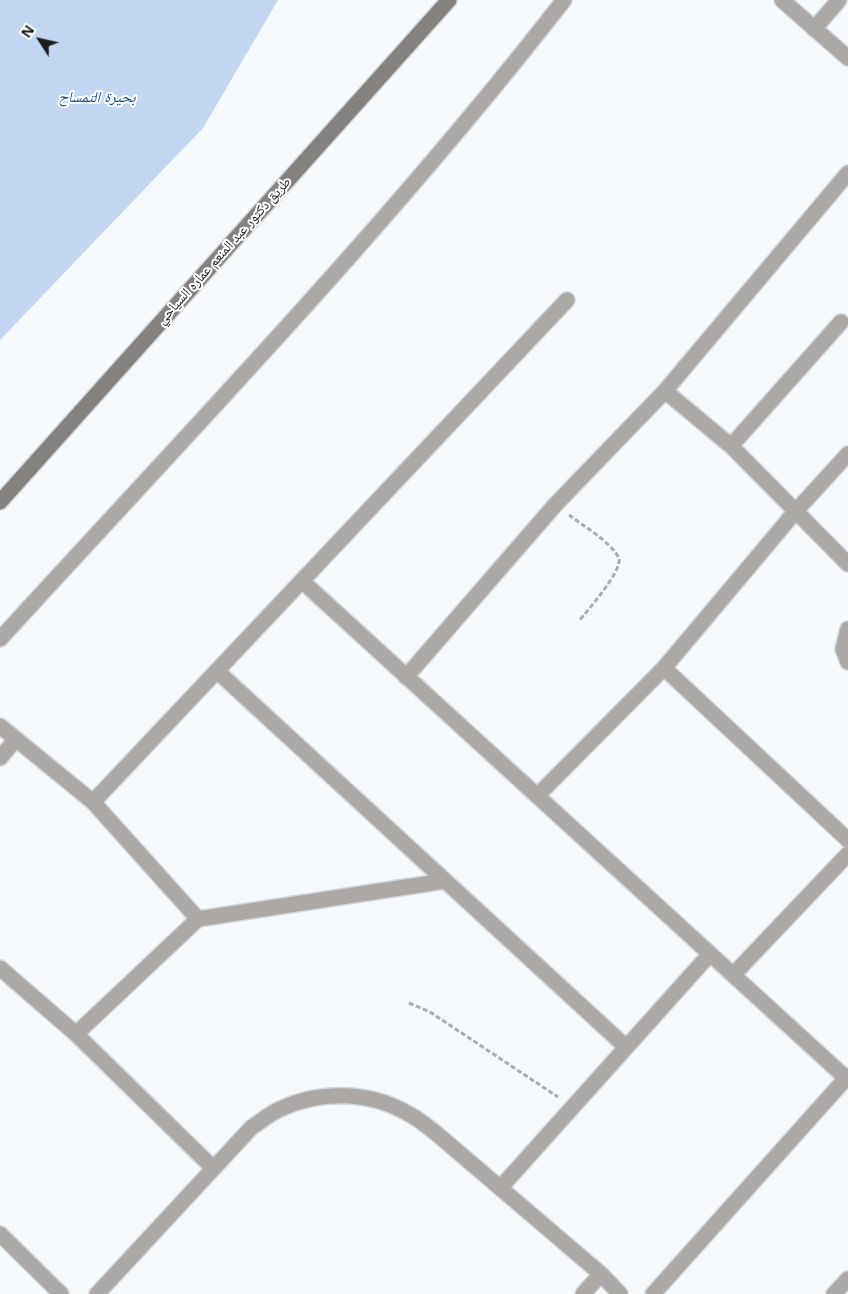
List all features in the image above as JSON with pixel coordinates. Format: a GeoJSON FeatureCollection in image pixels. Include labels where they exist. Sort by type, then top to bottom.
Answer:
{"type":"FeatureCollection","features":[{"type":"Feature","properties":{"kind":"main road","name":"طريق دكتور عبد المنعم عماره السياحي"},"geometry":{"type":"LineString","coordinates":[[0,502],[448,0]]}},
{"type":"Feature","properties":{"kind":"street"},"geometry":{"type":"LineString","coordinates":[[0,639],[306,304],[463,124],[564,0]]}},
{"type":"Feature","properties":{"kind":"street"},"geometry":{"type":"LineString","coordinates":[[782,0],[848,58]]}},
{"type":"Feature","properties":{"kind":"street"},"geometry":{"type":"LineString","coordinates":[[814,29],[839,0]]}},
{"type":"Feature","properties":{"kind":"street"},"geometry":{"type":"LineString","coordinates":[[406,677],[555,505],[665,391],[847,175]]}},
{"type":"Feature","properties":{"kind":"street"},"geometry":{"type":"LineString","coordinates":[[93,802],[567,300]]}},
{"type":"Feature","properties":{"kind":"street"},"geometry":{"type":"LineString","coordinates":[[731,446],[841,322]]}},
{"type":"Feature","properties":{"kind":"street"},"geometry":{"type":"LineString","coordinates":[[665,391],[731,446],[848,564]]}},
{"type":"Feature","properties":{"kind":"street"},"geometry":{"type":"LineString","coordinates":[[538,796],[664,668],[795,512],[848,454]]}},
{"type":"Feature","properties":{"kind":"street"},"geometry":{"type":"LineString","coordinates":[[302,581],[847,1077],[653,1294]]}},
{"type":"Feature","properties":{"kind":"street"},"geometry":{"type":"LineString","coordinates":[[848,629],[843,649],[848,662]]}},
{"type":"Feature","properties":{"kind":"street"},"geometry":{"type":"LineString","coordinates":[[664,668],[848,840]]}},
{"type":"Feature","properties":{"kind":"street"},"geometry":{"type":"LineString","coordinates":[[217,671],[626,1047]]}},
{"type":"Feature","properties":{"kind":"street"},"geometry":{"type":"LineString","coordinates":[[0,726],[93,802],[198,919]]}},
{"type":"Feature","properties":{"kind":"street"},"geometry":{"type":"LineString","coordinates":[[0,758],[16,739]]}},
{"type":"Feature","properties":{"kind":"street"},"geometry":{"type":"LineString","coordinates":[[734,975],[848,854]]}},
{"type":"Feature","properties":{"kind":"street"},"geometry":{"type":"LineString","coordinates":[[76,1034],[198,919],[445,881]]}},
{"type":"Feature","properties":{"kind":"street"},"geometry":{"type":"LineString","coordinates":[[501,1187],[710,954]]}},
{"type":"Feature","properties":{"kind":"street"},"geometry":{"type":"LineString","coordinates":[[0,968],[76,1034],[213,1168]]}},
{"type":"Feature","properties":{"kind":"street"},"geometry":{"type":"LineString","coordinates":[[97,1294],[251,1128],[279,1109],[310,1098],[344,1095],[377,1100],[408,1113],[437,1134],[501,1187],[601,1274],[620,1294]]}},
{"type":"Feature","properties":{"kind":"street"},"geometry":{"type":"LineString","coordinates":[[0,1234],[61,1294]]}},
{"type":"Feature","properties":{"kind":"street"},"geometry":{"type":"LineString","coordinates":[[583,1294],[601,1274]]}},
{"type":"Feature","properties":{"kind":"street"},"geometry":{"type":"LineString","coordinates":[[834,1294],[848,1279]]}},
{"type":"Feature","properties":{"kind":"path"},"geometry":{"type":"LineString","coordinates":[[555,505],[612,548],[619,558],[619,566],[613,576],[579,621]]}},
{"type":"Feature","properties":{"kind":"path"},"geometry":{"type":"LineString","coordinates":[[409,1002],[430,1012],[573,1107]]}},
{"type":"Feature","properties":{"kind":"water","name":"بحيرة التمساح"},"geometry":{"type":"Polygon","coordinates":[[[0,0],[278,0],[203,128],[0,340],[0,0]]]}}]}
